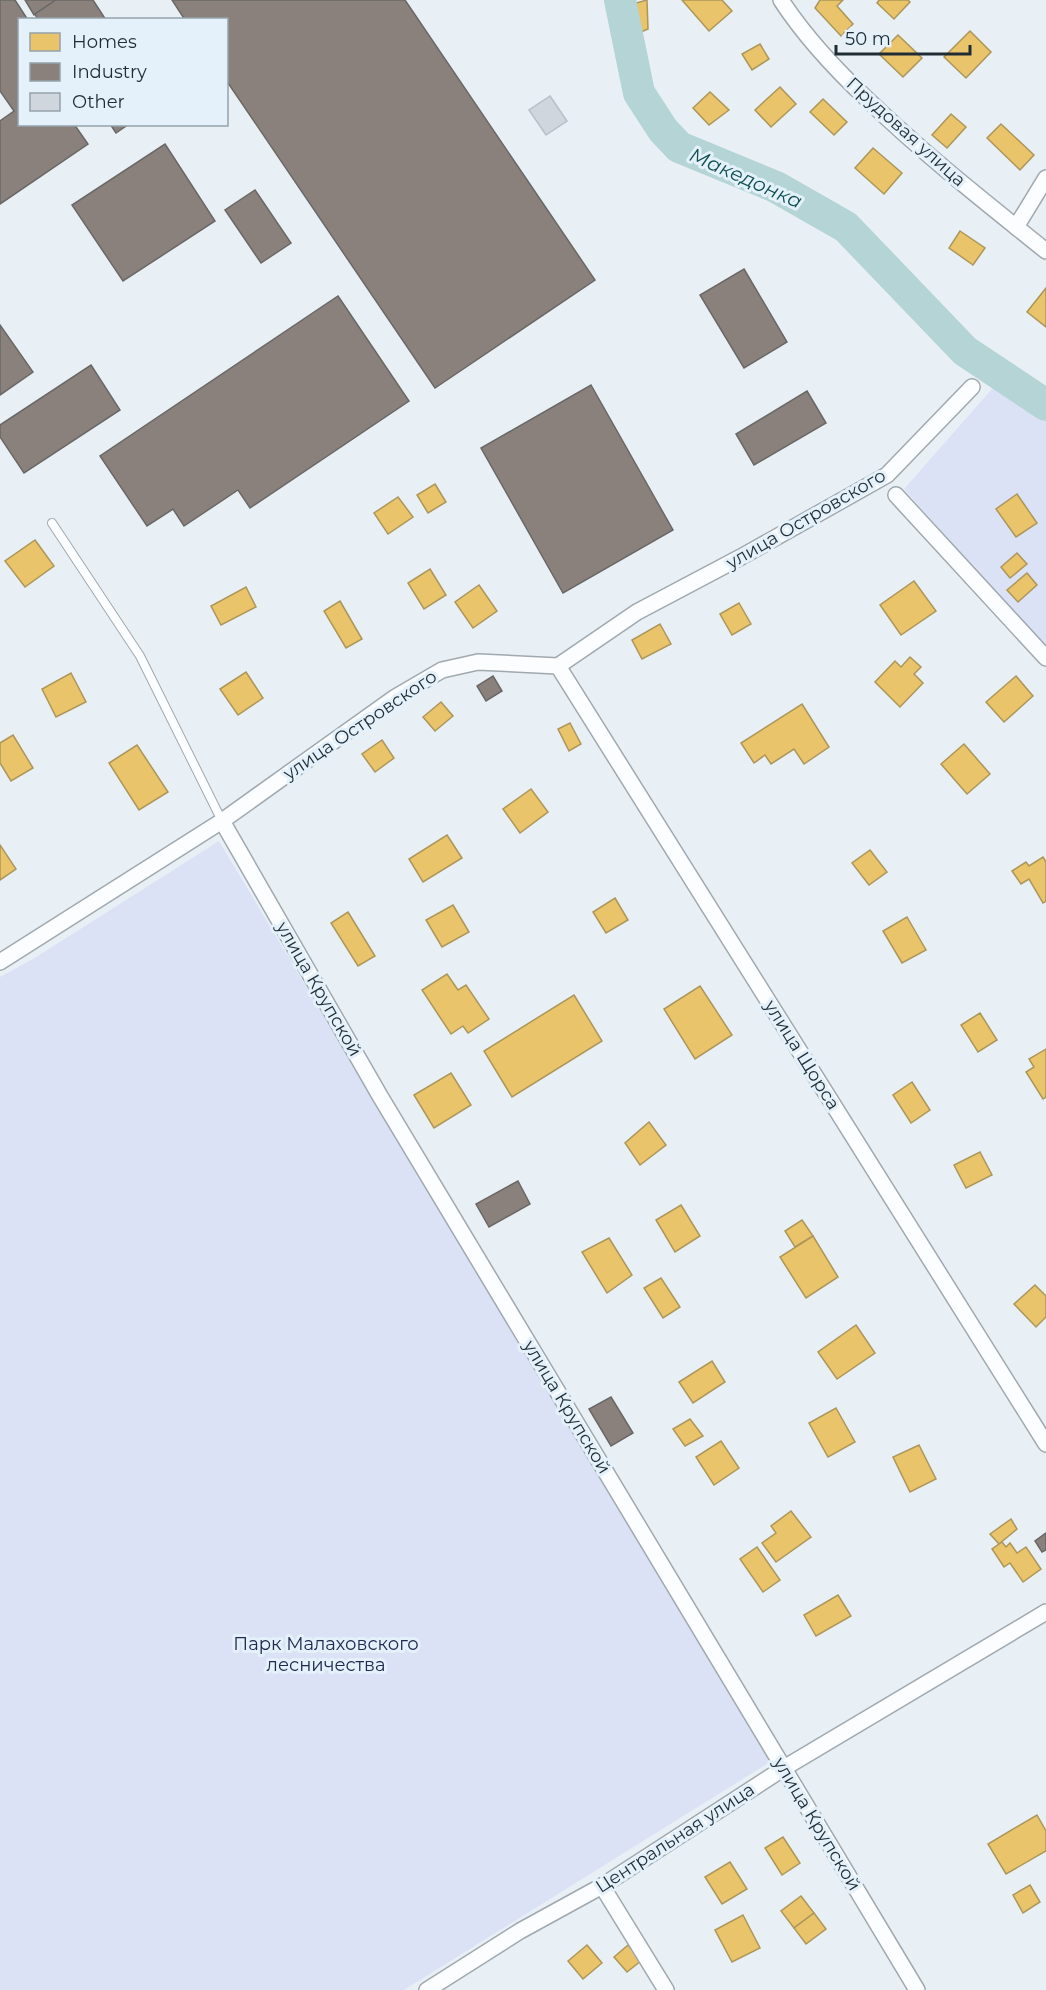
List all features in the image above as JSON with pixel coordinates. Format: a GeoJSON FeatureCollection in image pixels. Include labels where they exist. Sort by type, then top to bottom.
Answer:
{"type":"FeatureCollection","features":[{"type":"Feature","properties":{"kind":"street","name":"Прудовая улица"},"geometry":{"type":"LineString","coordinates":[[781,0],[812,42],[846,79],[907,138],[1046,251]]}},
{"type":"Feature","properties":{"kind":"street"},"geometry":{"type":"LineString","coordinates":[[1016,227],[1046,178]]}},
{"type":"Feature","properties":{"kind":"street","name":"улица Островского"},"geometry":{"type":"LineString","coordinates":[[0,962],[222,821],[394,698],[442,670],[478,662],[558,666],[637,612],[887,475],[972,387]]}},
{"type":"Feature","properties":{"kind":"street"},"geometry":{"type":"LineString","coordinates":[[896,495],[1046,658]]}},
{"type":"Feature","properties":{"kind":"street","name":"улица Щорса"},"geometry":{"type":"LineString","coordinates":[[558,666],[1046,1444]]}},
{"type":"Feature","properties":{"kind":"street","name":"улица Крупской"},"geometry":{"type":"LineString","coordinates":[[222,821],[387,1106],[916,1990]]}},
{"type":"Feature","properties":{"kind":"street","name":"Центральная улица"},"geometry":{"type":"LineString","coordinates":[[427,1990],[520,1931],[602,1886],[784,1768],[1046,1612]]}},
{"type":"Feature","properties":{"kind":"street"},"geometry":{"type":"LineString","coordinates":[[602,1886],[666,1990]]}},
{"type":"Feature","properties":{"kind":"lane"},"geometry":{"type":"LineString","coordinates":[[52,523],[140,656],[222,821]]}},
{"type":"Feature","properties":{"kind":"green space"},"geometry":{"type":"Polygon","coordinates":[[[999,381],[1046,412],[1046,648],[904,489],[999,381]]]}},
{"type":"Feature","properties":{"kind":"green space","name":"Парк Малаховского лесничества"},"geometry":{"type":"Polygon","coordinates":[[[219,841],[770,1762],[404,1990],[0,1990],[0,977],[33,959],[219,841]]]}},
{"type":"Feature","properties":{"kind":"building: Homes"},"geometry":{"type":"Polygon","coordinates":[[[647,0],[648,29],[639,33],[636,3],[647,0]]]}},
{"type":"Feature","properties":{"kind":"building: Homes"},"geometry":{"type":"Polygon","coordinates":[[[682,0],[722,0],[732,11],[709,31],[682,0]]]}},
{"type":"Feature","properties":{"kind":"building: Homes"},"geometry":{"type":"Polygon","coordinates":[[[820,0],[843,0],[837,6],[853,24],[841,36],[815,8],[820,0]]]}},
{"type":"Feature","properties":{"kind":"building: Homes"},"geometry":{"type":"Polygon","coordinates":[[[879,0],[908,0],[910,2],[894,19],[877,3],[879,0]]]}},
{"type":"Feature","properties":{"kind":"building: Homes"},"geometry":{"type":"Polygon","coordinates":[[[970,31],[991,52],[966,78],[944,57],[970,31]]]}},
{"type":"Feature","properties":{"kind":"building: Homes"},"geometry":{"type":"Polygon","coordinates":[[[898,35],[922,58],[903,77],[879,54],[898,35]]]}},
{"type":"Feature","properties":{"kind":"building: Homes"},"geometry":{"type":"Polygon","coordinates":[[[760,44],[769,59],[752,70],[742,54],[760,44]]]}},
{"type":"Feature","properties":{"kind":"building: Homes"},"geometry":{"type":"Polygon","coordinates":[[[780,87],[796,104],[771,127],[755,110],[780,87]]]}},
{"type":"Feature","properties":{"kind":"building: Homes"},"geometry":{"type":"Polygon","coordinates":[[[710,92],[729,110],[709,125],[693,108],[710,92]]]}},
{"type":"Feature","properties":{"kind":"building: Homes"},"geometry":{"type":"Polygon","coordinates":[[[823,99],[847,122],[834,135],[810,112],[823,99]]]}},
{"type":"Feature","properties":{"kind":"building: Homes"},"geometry":{"type":"Polygon","coordinates":[[[951,114],[966,127],[947,148],[932,135],[951,114]]]}},
{"type":"Feature","properties":{"kind":"building: Homes"},"geometry":{"type":"Polygon","coordinates":[[[1001,124],[1034,155],[1020,170],[987,138],[1001,124]]]}},
{"type":"Feature","properties":{"kind":"building: Homes"},"geometry":{"type":"Polygon","coordinates":[[[873,148],[902,173],[884,194],[855,168],[873,148]]]}},
{"type":"Feature","properties":{"kind":"building: Homes"},"geometry":{"type":"Polygon","coordinates":[[[960,231],[985,248],[973,265],[949,248],[960,231]]]}},
{"type":"Feature","properties":{"kind":"building: Homes"},"geometry":{"type":"Polygon","coordinates":[[[1046,288],[1046,327],[1027,312],[1046,288]]]}},
{"type":"Feature","properties":{"kind":"building: Homes"},"geometry":{"type":"Polygon","coordinates":[[[435,484],[446,502],[428,513],[417,495],[435,484]]]}},
{"type":"Feature","properties":{"kind":"building: Homes"},"geometry":{"type":"Polygon","coordinates":[[[1017,494],[1037,523],[1016,537],[996,509],[1017,494]]]}},
{"type":"Feature","properties":{"kind":"building: Homes"},"geometry":{"type":"Polygon","coordinates":[[[398,497],[413,517],[388,534],[374,513],[398,497]]]}},
{"type":"Feature","properties":{"kind":"building: Homes"},"geometry":{"type":"Polygon","coordinates":[[[35,540],[54,566],[25,587],[5,561],[35,540]]]}},
{"type":"Feature","properties":{"kind":"building: Homes"},"geometry":{"type":"Polygon","coordinates":[[[1017,553],[1027,564],[1010,578],[1001,567],[1017,553]]]}},
{"type":"Feature","properties":{"kind":"building: Homes"},"geometry":{"type":"Polygon","coordinates":[[[430,569],[446,595],[424,609],[408,583],[430,569]]]}},
{"type":"Feature","properties":{"kind":"building: Homes"},"geometry":{"type":"Polygon","coordinates":[[[1027,573],[1037,585],[1018,602],[1007,590],[1027,573]]]}},
{"type":"Feature","properties":{"kind":"building: Homes"},"geometry":{"type":"Polygon","coordinates":[[[914,581],[936,611],[901,635],[880,605],[914,581]]]}},
{"type":"Feature","properties":{"kind":"building: Homes"},"geometry":{"type":"Polygon","coordinates":[[[479,585],[497,611],[473,628],[455,602],[479,585]]]}},
{"type":"Feature","properties":{"kind":"building: Homes"},"geometry":{"type":"Polygon","coordinates":[[[246,587],[256,607],[221,625],[211,606],[246,587]]]}},
{"type":"Feature","properties":{"kind":"building: Homes"},"geometry":{"type":"Polygon","coordinates":[[[340,601],[362,639],[346,648],[324,611],[340,601]]]}},
{"type":"Feature","properties":{"kind":"building: Homes"},"geometry":{"type":"Polygon","coordinates":[[[739,603],[751,624],[732,635],[720,614],[739,603]]]}},
{"type":"Feature","properties":{"kind":"building: Homes"},"geometry":{"type":"Polygon","coordinates":[[[660,624],[671,644],[642,659],[632,640],[660,624]]]}},
{"type":"Feature","properties":{"kind":"building: Homes"},"geometry":{"type":"Polygon","coordinates":[[[910,657],[921,667],[914,674],[923,683],[900,707],[875,682],[895,661],[901,667],[910,657]]]}},
{"type":"Feature","properties":{"kind":"building: Homes"},"geometry":{"type":"Polygon","coordinates":[[[246,672],[263,698],[238,715],[220,689],[246,672]]]}},
{"type":"Feature","properties":{"kind":"building: Homes"},"geometry":{"type":"Polygon","coordinates":[[[71,673],[86,702],[56,717],[42,689],[71,673]]]}},
{"type":"Feature","properties":{"kind":"building: Homes"},"geometry":{"type":"Polygon","coordinates":[[[1016,676],[1033,696],[1004,722],[986,702],[1016,676]]]}},
{"type":"Feature","properties":{"kind":"building: Homes"},"geometry":{"type":"Polygon","coordinates":[[[441,702],[453,716],[435,731],[423,717],[441,702]]]}},
{"type":"Feature","properties":{"kind":"building: Homes"},"geometry":{"type":"Polygon","coordinates":[[[802,704],[829,747],[804,764],[794,749],[771,764],[765,755],[754,763],[741,743],[802,704]]]}},
{"type":"Feature","properties":{"kind":"building: Homes"},"geometry":{"type":"Polygon","coordinates":[[[570,723],[581,744],[569,751],[558,729],[570,723]]]}},
{"type":"Feature","properties":{"kind":"building: Homes"},"geometry":{"type":"Polygon","coordinates":[[[13,735],[33,768],[11,781],[0,763],[0,743],[13,735]]]}},
{"type":"Feature","properties":{"kind":"building: Homes"},"geometry":{"type":"Polygon","coordinates":[[[382,740],[394,758],[375,772],[362,754],[382,740]]]}},
{"type":"Feature","properties":{"kind":"building: Homes"},"geometry":{"type":"Polygon","coordinates":[[[964,744],[990,774],[967,794],[941,764],[964,744]]]}},
{"type":"Feature","properties":{"kind":"building: Homes"},"geometry":{"type":"Polygon","coordinates":[[[137,745],[168,792],[139,810],[109,763],[137,745]]]}},
{"type":"Feature","properties":{"kind":"building: Homes"},"geometry":{"type":"Polygon","coordinates":[[[531,789],[548,812],[520,833],[503,809],[531,789]]]}},
{"type":"Feature","properties":{"kind":"building: Homes"},"geometry":{"type":"Polygon","coordinates":[[[447,835],[462,858],[423,882],[409,859],[447,835]]]}},
{"type":"Feature","properties":{"kind":"building: Homes"},"geometry":{"type":"Polygon","coordinates":[[[0,845],[16,869],[0,880],[0,845]]]}},
{"type":"Feature","properties":{"kind":"building: Homes"},"geometry":{"type":"Polygon","coordinates":[[[870,850],[887,872],[869,885],[852,863],[870,850]]]}},
{"type":"Feature","properties":{"kind":"building: Homes"},"geometry":{"type":"Polygon","coordinates":[[[1043,857],[1046,862],[1046,901],[1043,903],[1029,879],[1021,884],[1012,871],[1026,862],[1029,866],[1043,857]]]}},
{"type":"Feature","properties":{"kind":"building: Homes"},"geometry":{"type":"Polygon","coordinates":[[[615,898],[628,920],[606,933],[593,912],[615,898]]]}},
{"type":"Feature","properties":{"kind":"building: Homes"},"geometry":{"type":"Polygon","coordinates":[[[453,905],[469,932],[442,947],[426,920],[453,905]]]}},
{"type":"Feature","properties":{"kind":"building: Homes"},"geometry":{"type":"Polygon","coordinates":[[[348,912],[375,956],[358,966],[331,923],[348,912]]]}},
{"type":"Feature","properties":{"kind":"building: Homes"},"geometry":{"type":"Polygon","coordinates":[[[907,917],[926,950],[902,963],[883,931],[907,917]]]}},
{"type":"Feature","properties":{"kind":"building: Homes"},"geometry":{"type":"Polygon","coordinates":[[[447,974],[458,990],[466,985],[489,1019],[468,1033],[463,1026],[451,1034],[422,990],[447,974]]]}},
{"type":"Feature","properties":{"kind":"building: Homes"},"geometry":{"type":"Polygon","coordinates":[[[700,986],[732,1035],[695,1059],[664,1009],[700,986]]]}},
{"type":"Feature","properties":{"kind":"building: Homes"},"geometry":{"type":"Polygon","coordinates":[[[574,995],[602,1041],[512,1097],[484,1051],[574,995]]]}},
{"type":"Feature","properties":{"kind":"building: Homes"},"geometry":{"type":"Polygon","coordinates":[[[980,1013],[997,1040],[978,1052],[961,1025],[980,1013]]]}},
{"type":"Feature","properties":{"kind":"building: Homes"},"geometry":{"type":"Polygon","coordinates":[[[1046,1049],[1046,1097],[1043,1099],[1026,1072],[1034,1067],[1029,1059],[1046,1049]]]}},
{"type":"Feature","properties":{"kind":"building: Homes"},"geometry":{"type":"Polygon","coordinates":[[[451,1073],[471,1105],[434,1128],[414,1095],[451,1073]]]}},
{"type":"Feature","properties":{"kind":"building: Homes"},"geometry":{"type":"Polygon","coordinates":[[[912,1082],[930,1110],[911,1123],[893,1095],[912,1082]]]}},
{"type":"Feature","properties":{"kind":"building: Homes"},"geometry":{"type":"Polygon","coordinates":[[[649,1122],[666,1145],[640,1165],[625,1143],[649,1122]]]}},
{"type":"Feature","properties":{"kind":"building: Homes"},"geometry":{"type":"Polygon","coordinates":[[[980,1152],[992,1175],[966,1188],[954,1165],[980,1152]]]}},
{"type":"Feature","properties":{"kind":"building: Homes"},"geometry":{"type":"Polygon","coordinates":[[[681,1205],[700,1236],[675,1252],[656,1220],[681,1205]]]}},
{"type":"Feature","properties":{"kind":"building: Homes"},"geometry":{"type":"Polygon","coordinates":[[[802,1220],[813,1236],[795,1247],[785,1231],[802,1220]]]}},
{"type":"Feature","properties":{"kind":"building: Homes"},"geometry":{"type":"Polygon","coordinates":[[[813,1236],[838,1277],[806,1298],[780,1257],[813,1236]]]}},
{"type":"Feature","properties":{"kind":"building: Homes"},"geometry":{"type":"Polygon","coordinates":[[[609,1238],[632,1275],[607,1293],[582,1252],[609,1238]]]}},
{"type":"Feature","properties":{"kind":"building: Homes"},"geometry":{"type":"Polygon","coordinates":[[[661,1278],[680,1307],[663,1318],[644,1288],[661,1278]]]}},
{"type":"Feature","properties":{"kind":"building: Homes"},"geometry":{"type":"Polygon","coordinates":[[[1035,1285],[1046,1296],[1046,1317],[1036,1327],[1014,1304],[1035,1285]]]}},
{"type":"Feature","properties":{"kind":"building: Homes"},"geometry":{"type":"Polygon","coordinates":[[[856,1325],[875,1353],[837,1379],[818,1352],[856,1325]]]}},
{"type":"Feature","properties":{"kind":"building: Homes"},"geometry":{"type":"Polygon","coordinates":[[[712,1361],[725,1382],[693,1403],[679,1382],[712,1361]]]}},
{"type":"Feature","properties":{"kind":"building: Homes"},"geometry":{"type":"Polygon","coordinates":[[[836,1408],[855,1442],[828,1457],[809,1423],[836,1408]]]}},
{"type":"Feature","properties":{"kind":"building: Homes"},"geometry":{"type":"Polygon","coordinates":[[[690,1419],[703,1436],[685,1446],[673,1429],[690,1419]]]}},
{"type":"Feature","properties":{"kind":"building: Homes"},"geometry":{"type":"Polygon","coordinates":[[[721,1441],[739,1468],[714,1485],[696,1457],[721,1441]]]}},
{"type":"Feature","properties":{"kind":"building: Homes"},"geometry":{"type":"Polygon","coordinates":[[[919,1445],[936,1479],[910,1492],[893,1457],[919,1445]]]}},
{"type":"Feature","properties":{"kind":"building: Homes"},"geometry":{"type":"Polygon","coordinates":[[[791,1511],[811,1537],[776,1562],[762,1543],[776,1533],[771,1526],[791,1511]]]}},
{"type":"Feature","properties":{"kind":"building: Homes"},"geometry":{"type":"Polygon","coordinates":[[[1011,1519],[1017,1529],[999,1544],[990,1534],[1011,1519]]]}},
{"type":"Feature","properties":{"kind":"building: Homes"},"geometry":{"type":"Polygon","coordinates":[[[1002,1542],[1006,1547],[1010,1543],[1017,1553],[1026,1547],[1041,1569],[1023,1582],[1010,1563],[1004,1567],[992,1549],[1002,1542]]]}},
{"type":"Feature","properties":{"kind":"building: Homes"},"geometry":{"type":"Polygon","coordinates":[[[757,1547],[780,1580],[763,1592],[740,1559],[757,1547]]]}},
{"type":"Feature","properties":{"kind":"building: Homes"},"geometry":{"type":"Polygon","coordinates":[[[838,1595],[851,1616],[816,1636],[804,1615],[838,1595]]]}},
{"type":"Feature","properties":{"kind":"building: Homes"},"geometry":{"type":"Polygon","coordinates":[[[1037,1815],[1046,1831],[1046,1851],[1006,1874],[988,1844],[1037,1815]]]}},
{"type":"Feature","properties":{"kind":"building: Homes"},"geometry":{"type":"Polygon","coordinates":[[[783,1837],[800,1863],[782,1875],[765,1848],[783,1837]]]}},
{"type":"Feature","properties":{"kind":"building: Homes"},"geometry":{"type":"Polygon","coordinates":[[[730,1862],[747,1889],[722,1904],[705,1877],[730,1862]]]}},
{"type":"Feature","properties":{"kind":"building: Homes"},"geometry":{"type":"Polygon","coordinates":[[[1030,1885],[1040,1902],[1023,1913],[1013,1895],[1030,1885]]]}},
{"type":"Feature","properties":{"kind":"building: Homes"},"geometry":{"type":"Polygon","coordinates":[[[801,1896],[814,1913],[794,1928],[781,1911],[801,1896]]]}},
{"type":"Feature","properties":{"kind":"building: Homes"},"geometry":{"type":"Polygon","coordinates":[[[814,1913],[826,1929],[806,1944],[794,1928],[814,1913]]]}},
{"type":"Feature","properties":{"kind":"building: Homes"},"geometry":{"type":"Polygon","coordinates":[[[743,1915],[760,1948],[732,1962],[715,1930],[743,1915]]]}},
{"type":"Feature","properties":{"kind":"building: Homes"},"geometry":{"type":"Polygon","coordinates":[[[587,1945],[602,1963],[583,1979],[568,1961],[587,1945]]]}},
{"type":"Feature","properties":{"kind":"building: Homes"},"geometry":{"type":"Polygon","coordinates":[[[628,1945],[641,1961],[627,1972],[614,1957],[628,1945]]]}},
{"type":"Feature","properties":{"kind":"building: Industry"},"geometry":{"type":"Polygon","coordinates":[[[0,0],[15,0],[27,18],[18,18],[18,126],[75,126],[88,144],[0,204],[0,121],[14,111],[0,91],[0,0]]]}},
{"type":"Feature","properties":{"kind":"building: Industry"},"geometry":{"type":"Polygon","coordinates":[[[25,0],[56,0],[34,15],[25,0]]]}},
{"type":"Feature","properties":{"kind":"building: Industry"},"geometry":{"type":"Polygon","coordinates":[[[56,0],[93,0],[105,18],[37,18],[35,14],[56,0]]]}},
{"type":"Feature","properties":{"kind":"building: Industry"},"geometry":{"type":"Polygon","coordinates":[[[172,0],[405,0],[595,280],[435,388],[228,83],[228,18],[184,18],[172,0]]]}},
{"type":"Feature","properties":{"kind":"building: Industry"},"geometry":{"type":"Polygon","coordinates":[[[111,126],[126,126],[116,133],[111,126]]]}},
{"type":"Feature","properties":{"kind":"building: Industry"},"geometry":{"type":"Polygon","coordinates":[[[165,144],[215,221],[123,281],[72,205],[165,144]]]}},
{"type":"Feature","properties":{"kind":"building: Industry"},"geometry":{"type":"Polygon","coordinates":[[[255,190],[291,243],[261,263],[225,210],[255,190]]]}},
{"type":"Feature","properties":{"kind":"building: Industry"},"geometry":{"type":"Polygon","coordinates":[[[744,269],[787,342],[744,368],[700,295],[744,269]]]}},
{"type":"Feature","properties":{"kind":"building: Industry"},"geometry":{"type":"Polygon","coordinates":[[[338,296],[409,401],[250,508],[238,490],[184,526],[173,509],[147,526],[100,456],[338,296]]]}},
{"type":"Feature","properties":{"kind":"building: Industry"},"geometry":{"type":"Polygon","coordinates":[[[0,325],[33,372],[0,395],[0,325]]]}},
{"type":"Feature","properties":{"kind":"building: Industry"},"geometry":{"type":"Polygon","coordinates":[[[91,365],[120,410],[24,473],[0,437],[0,425],[91,365]]]}},
{"type":"Feature","properties":{"kind":"building: Industry"},"geometry":{"type":"Polygon","coordinates":[[[591,385],[673,530],[563,593],[481,448],[591,385]]]}},
{"type":"Feature","properties":{"kind":"building: Industry"},"geometry":{"type":"Polygon","coordinates":[[[807,391],[826,423],[754,465],[736,434],[807,391]]]}},
{"type":"Feature","properties":{"kind":"building: Industry"},"geometry":{"type":"Polygon","coordinates":[[[493,676],[502,691],[486,701],[477,686],[493,676]]]}},
{"type":"Feature","properties":{"kind":"building: Industry"},"geometry":{"type":"Polygon","coordinates":[[[518,1181],[530,1204],[489,1227],[476,1204],[518,1181]]]}},
{"type":"Feature","properties":{"kind":"building: Industry"},"geometry":{"type":"Polygon","coordinates":[[[611,1397],[633,1433],[611,1446],[589,1409],[611,1397]]]}},
{"type":"Feature","properties":{"kind":"building: Industry"},"geometry":{"type":"Polygon","coordinates":[[[1046,1533],[1046,1550],[1042,1552],[1035,1541],[1046,1533]]]}},
{"type":"Feature","properties":{"kind":"building: Other"},"geometry":{"type":"Polygon","coordinates":[[[550,96],[567,121],[546,135],[529,110],[550,96]]]}},
{"type":"Feature","properties":{"kind":"waterway","name":"Македонка"},"geometry":{"type":"LineString","coordinates":[[620,0],[639,93],[663,130],[679,147],[776,187],[846,227],[965,351],[1046,405]]}}]}
